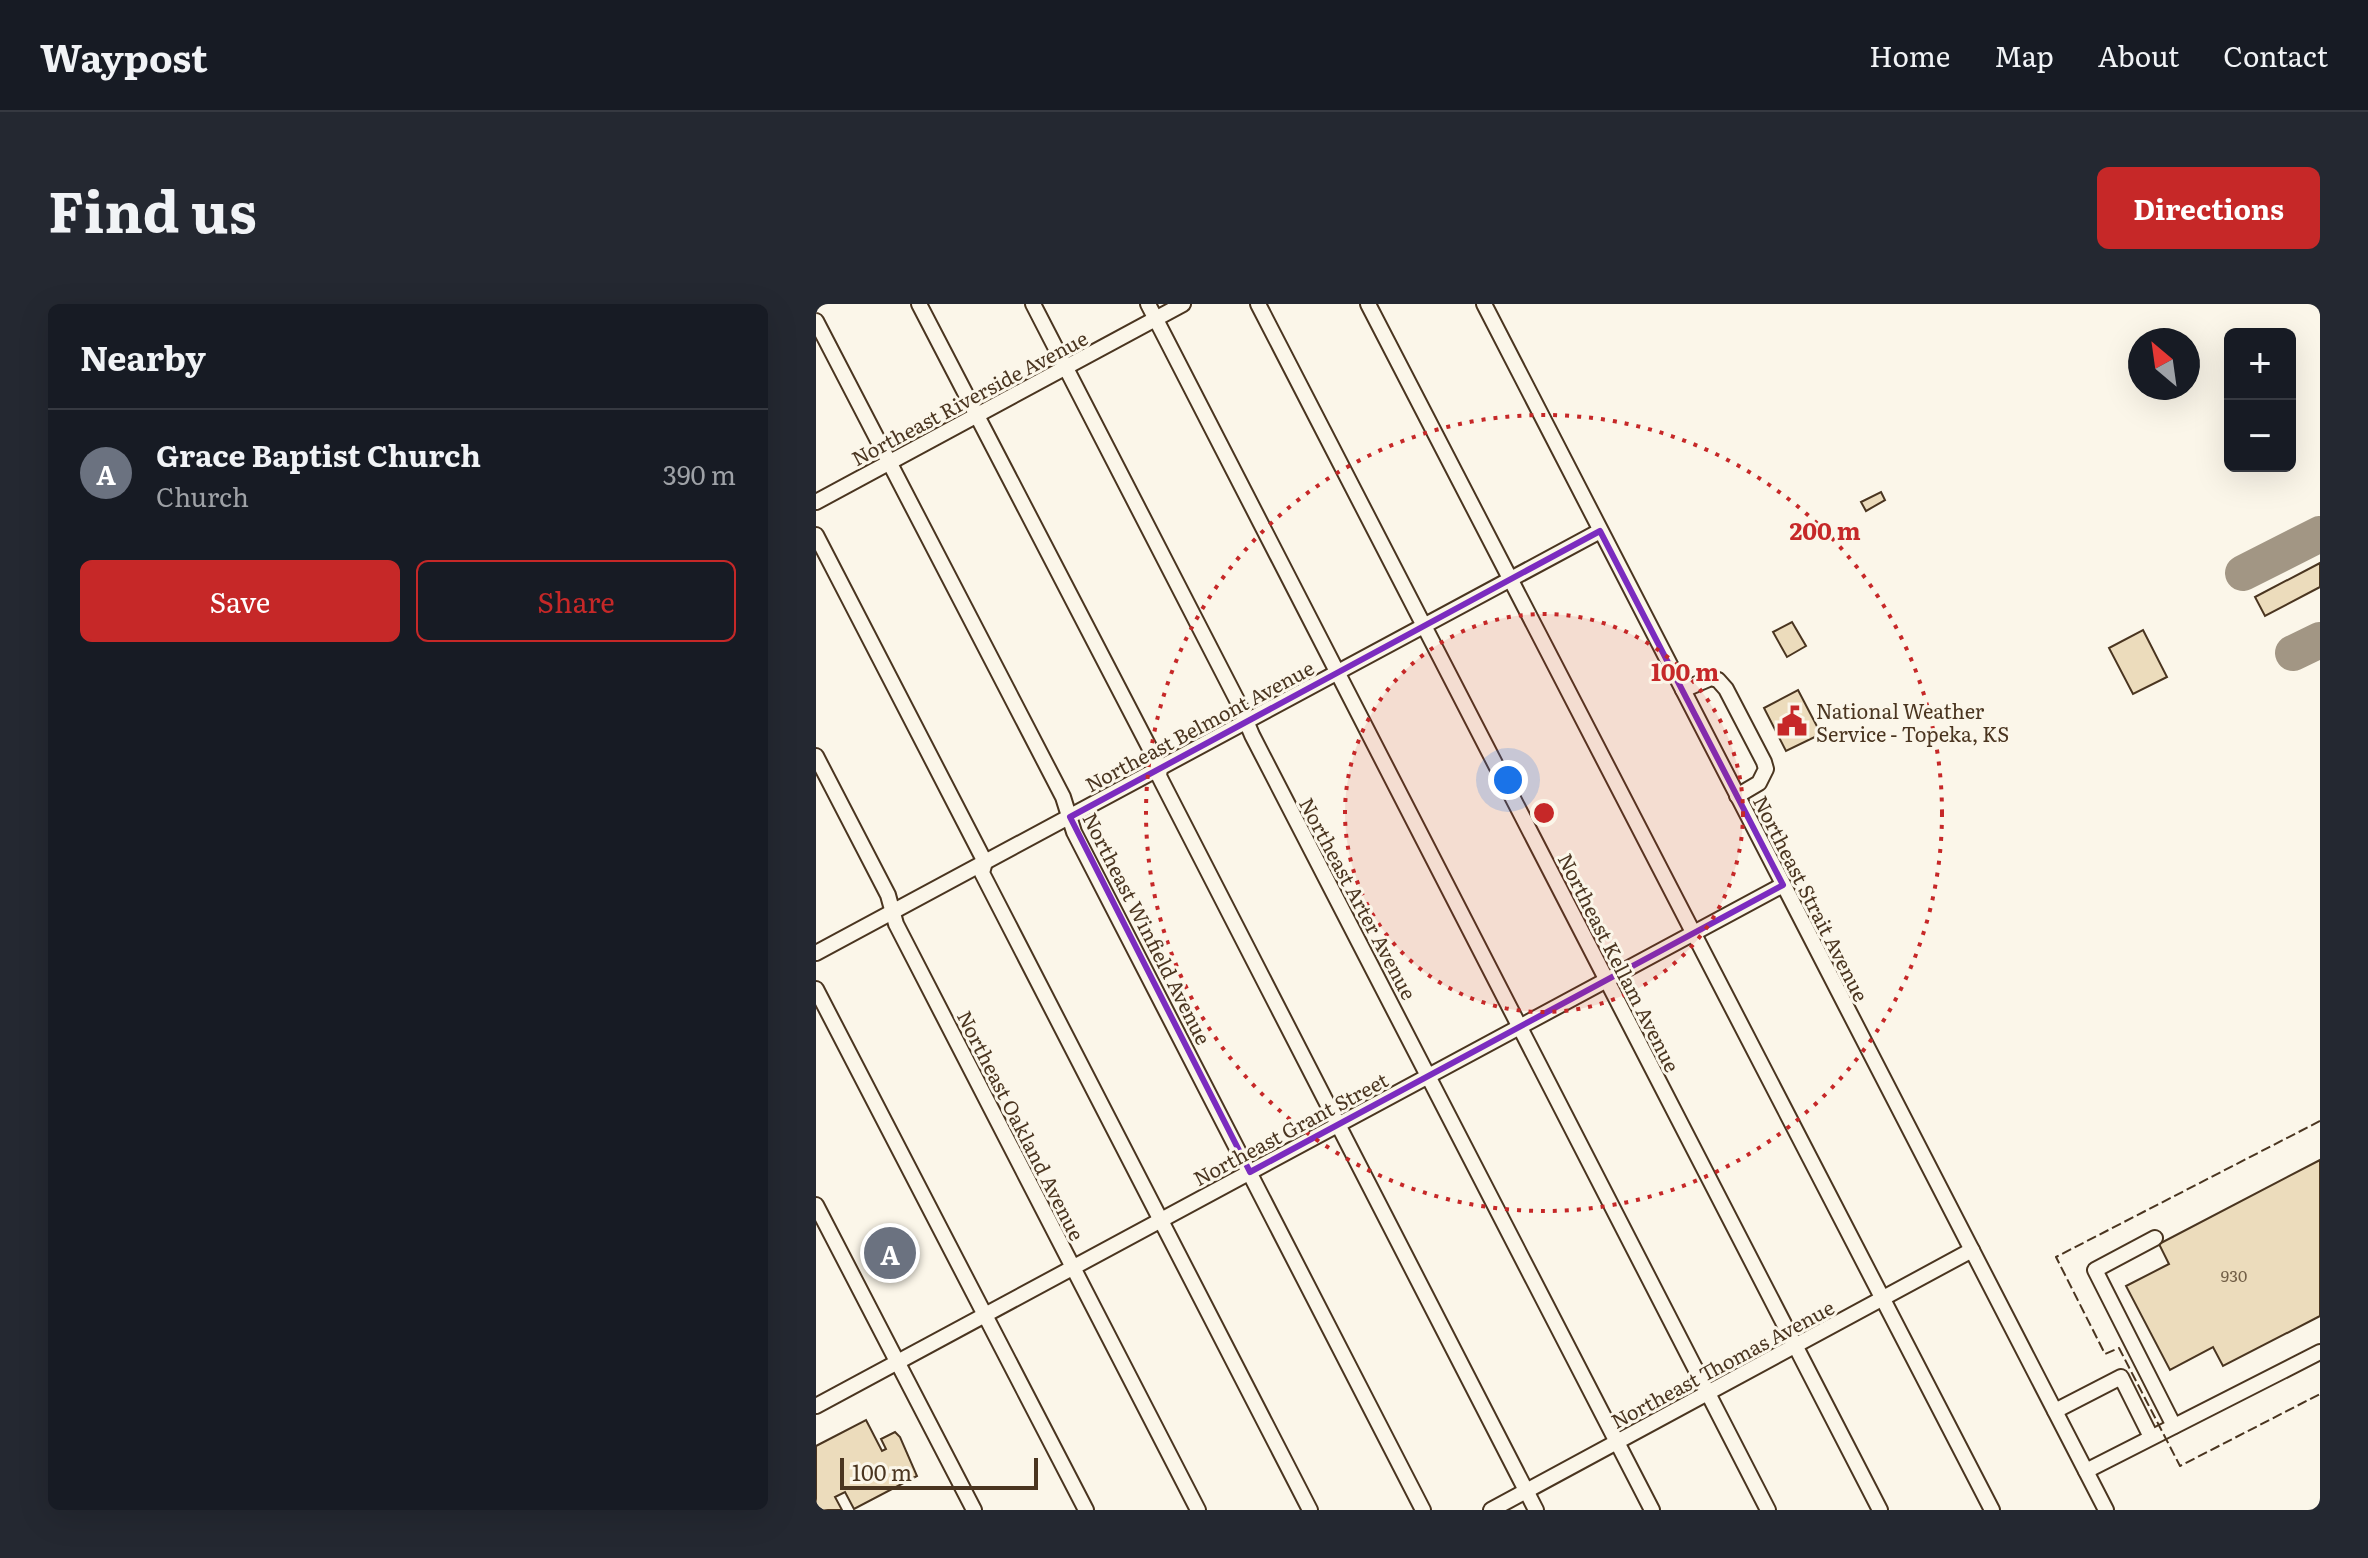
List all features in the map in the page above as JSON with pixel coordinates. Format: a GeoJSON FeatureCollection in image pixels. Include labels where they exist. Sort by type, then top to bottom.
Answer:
{"type":"FeatureCollection","features":[{"type":"Feature","properties":{"kind":"street"},"geometry":{"type":"LineString","coordinates":[[919,304],[1160,768],[1162,782],[1536,1510]]}},
{"type":"Feature","properties":{"kind":"street","name":"Northeast Arter Avenue"},"geometry":{"type":"LineString","coordinates":[[1033,304],[1652,1510]]}},
{"type":"Feature","properties":{"kind":"street"},"geometry":{"type":"LineString","coordinates":[[1148,304],[1768,1510]]}},
{"type":"Feature","properties":{"kind":"street","name":"Northeast Riverside Avenue"},"geometry":{"type":"LineString","coordinates":[[816,502],[1183,304]]}},
{"type":"Feature","properties":{"kind":"street","name":"Northeast Kellam Avenue"},"geometry":{"type":"LineString","coordinates":[[1258,304],[1880,1510]]}},
{"type":"Feature","properties":{"kind":"street"},"geometry":{"type":"LineString","coordinates":[[1368,304],[1992,1510]]}},
{"type":"Feature","properties":{"kind":"street","name":"Northeast Strait Avenue"},"geometry":{"type":"LineString","coordinates":[[1484,304],[2106,1510]]}},
{"type":"Feature","properties":{"kind":"street","name":"Northeast Winfield Avenue"},"geometry":{"type":"LineString","coordinates":[[816,321],[1063,797],[1074,832],[1423,1510]]}},
{"type":"Feature","properties":{"kind":"street","name":"Northeast Belmont Avenue"},"geometry":{"type":"LineString","coordinates":[[816,953],[1600,531]]}},
{"type":"Feature","properties":{"kind":"street"},"geometry":{"type":"LineString","coordinates":[[816,535],[985,862],[982,873],[1310,1510]]}},
{"type":"Feature","properties":{"kind":"street"},"geometry":{"type":"LineString","coordinates":[[1683,690],[1711,678],[1718,680],[1726,689],[1764,762],[1766,769],[1759,783],[1737,796]]}},
{"type":"Feature","properties":{"kind":"street","name":"Northeast Oakland Avenue"},"geometry":{"type":"LineString","coordinates":[[816,756],[888,895],[898,928],[1198,1510]]}},
{"type":"Feature","properties":{"kind":"street","name":"Northeast Grant Street"},"geometry":{"type":"LineString","coordinates":[[816,1406],[1783,885]]}},
{"type":"Feature","properties":{"kind":"street"},"geometry":{"type":"LineString","coordinates":[[816,989],[1086,1510]]}},
{"type":"Feature","properties":{"kind":"street"},"geometry":{"type":"LineString","coordinates":[[816,1205],[974,1510]]}},
{"type":"Feature","properties":{"kind":"street"},"geometry":{"type":"LineString","coordinates":[[2155,1238],[2095,1270],[2174,1426]]}},
{"type":"Feature","properties":{"kind":"street","name":"Northeast Thomas Avenue"},"geometry":{"type":"LineString","coordinates":[[1491,1510],[1972,1250]]}},
{"type":"Feature","properties":{"kind":"street"},"geometry":{"type":"LineString","coordinates":[[2086,1471],[2320,1352]]}},
{"type":"Feature","properties":{"kind":"street"},"geometry":{"type":"LineString","coordinates":[[2055,1411],[2121,1377],[2151,1437]]}},
{"type":"Feature","properties":{"kind":"highlighted area"},"geometry":{"type":"Polygon","coordinates":[[[1600,531],[1783,885],[1250,1172],[1070,817],[1600,531]]]}},
{"type":"Feature","properties":{"kind":"building"},"geometry":{"type":"Polygon","coordinates":[[[1881,492],[1885,500],[1866,511],[1861,502],[1881,492]]]}},
{"type":"Feature","properties":{"kind":"building"},"geometry":{"type":"Polygon","coordinates":[[[2320,563],[2320,587],[2265,616],[2255,597],[2320,563]]]}},
{"type":"Feature","properties":{"kind":"building"},"geometry":{"type":"Polygon","coordinates":[[[1792,622],[1806,646],[1787,657],[1773,632],[1792,622]]]}},
{"type":"Feature","properties":{"kind":"building"},"geometry":{"type":"Polygon","coordinates":[[[2143,630],[2167,677],[2133,694],[2109,648],[2143,630]]]}},
{"type":"Feature","properties":{"kind":"building","name":"National Weather Service - Topeka, KS"},"geometry":{"type":"Polygon","coordinates":[[[1798,690],[1821,734],[1786,751],[1764,708],[1798,690]]]}},
{"type":"Feature","properties":{"kind":"building"},"geometry":{"type":"Polygon","coordinates":[[[2320,1160],[2320,1316],[2223,1366],[2213,1347],[2170,1370],[2126,1286],[2169,1264],[2159,1244],[2320,1160]]]}},
{"type":"Feature","properties":{"kind":"building"},"geometry":{"type":"Polygon","coordinates":[[[905,1234],[914,1251],[875,1273],[866,1256],[905,1234]]]}},
{"type":"Feature","properties":{"kind":"building"},"geometry":{"type":"Polygon","coordinates":[[[866,1420],[882,1451],[886,1449],[881,1439],[895,1432],[900,1437],[917,1476],[854,1509],[845,1492],[835,1497],[842,1510],[816,1510],[816,1446],[866,1420]]]}},
{"type":"Feature","properties":{"kind":"taxiway"},"geometry":{"type":"LineString","coordinates":[[2243,573],[2320,534]]}},
{"type":"Feature","properties":{"kind":"taxiway"},"geometry":{"type":"LineString","coordinates":[[2293,653],[2320,640]]}},
{"type":"Feature","properties":{"kind":"fence"},"geometry":{"type":"LineString","coordinates":[[2320,1121],[2056,1257],[2105,1354],[2119,1348],[2180,1466],[2320,1394]]}},
{"type":"Feature","properties":{"kind":"place","name":"National Weather Service - Topeka, KS"},"geometry":{"type":"Point","coordinates":[1792,721]}},
{"type":"Feature","properties":{"kind":"place","name":"Grace Baptist Church"},"geometry":{"type":"Point","coordinates":[890,1253]}}]}
